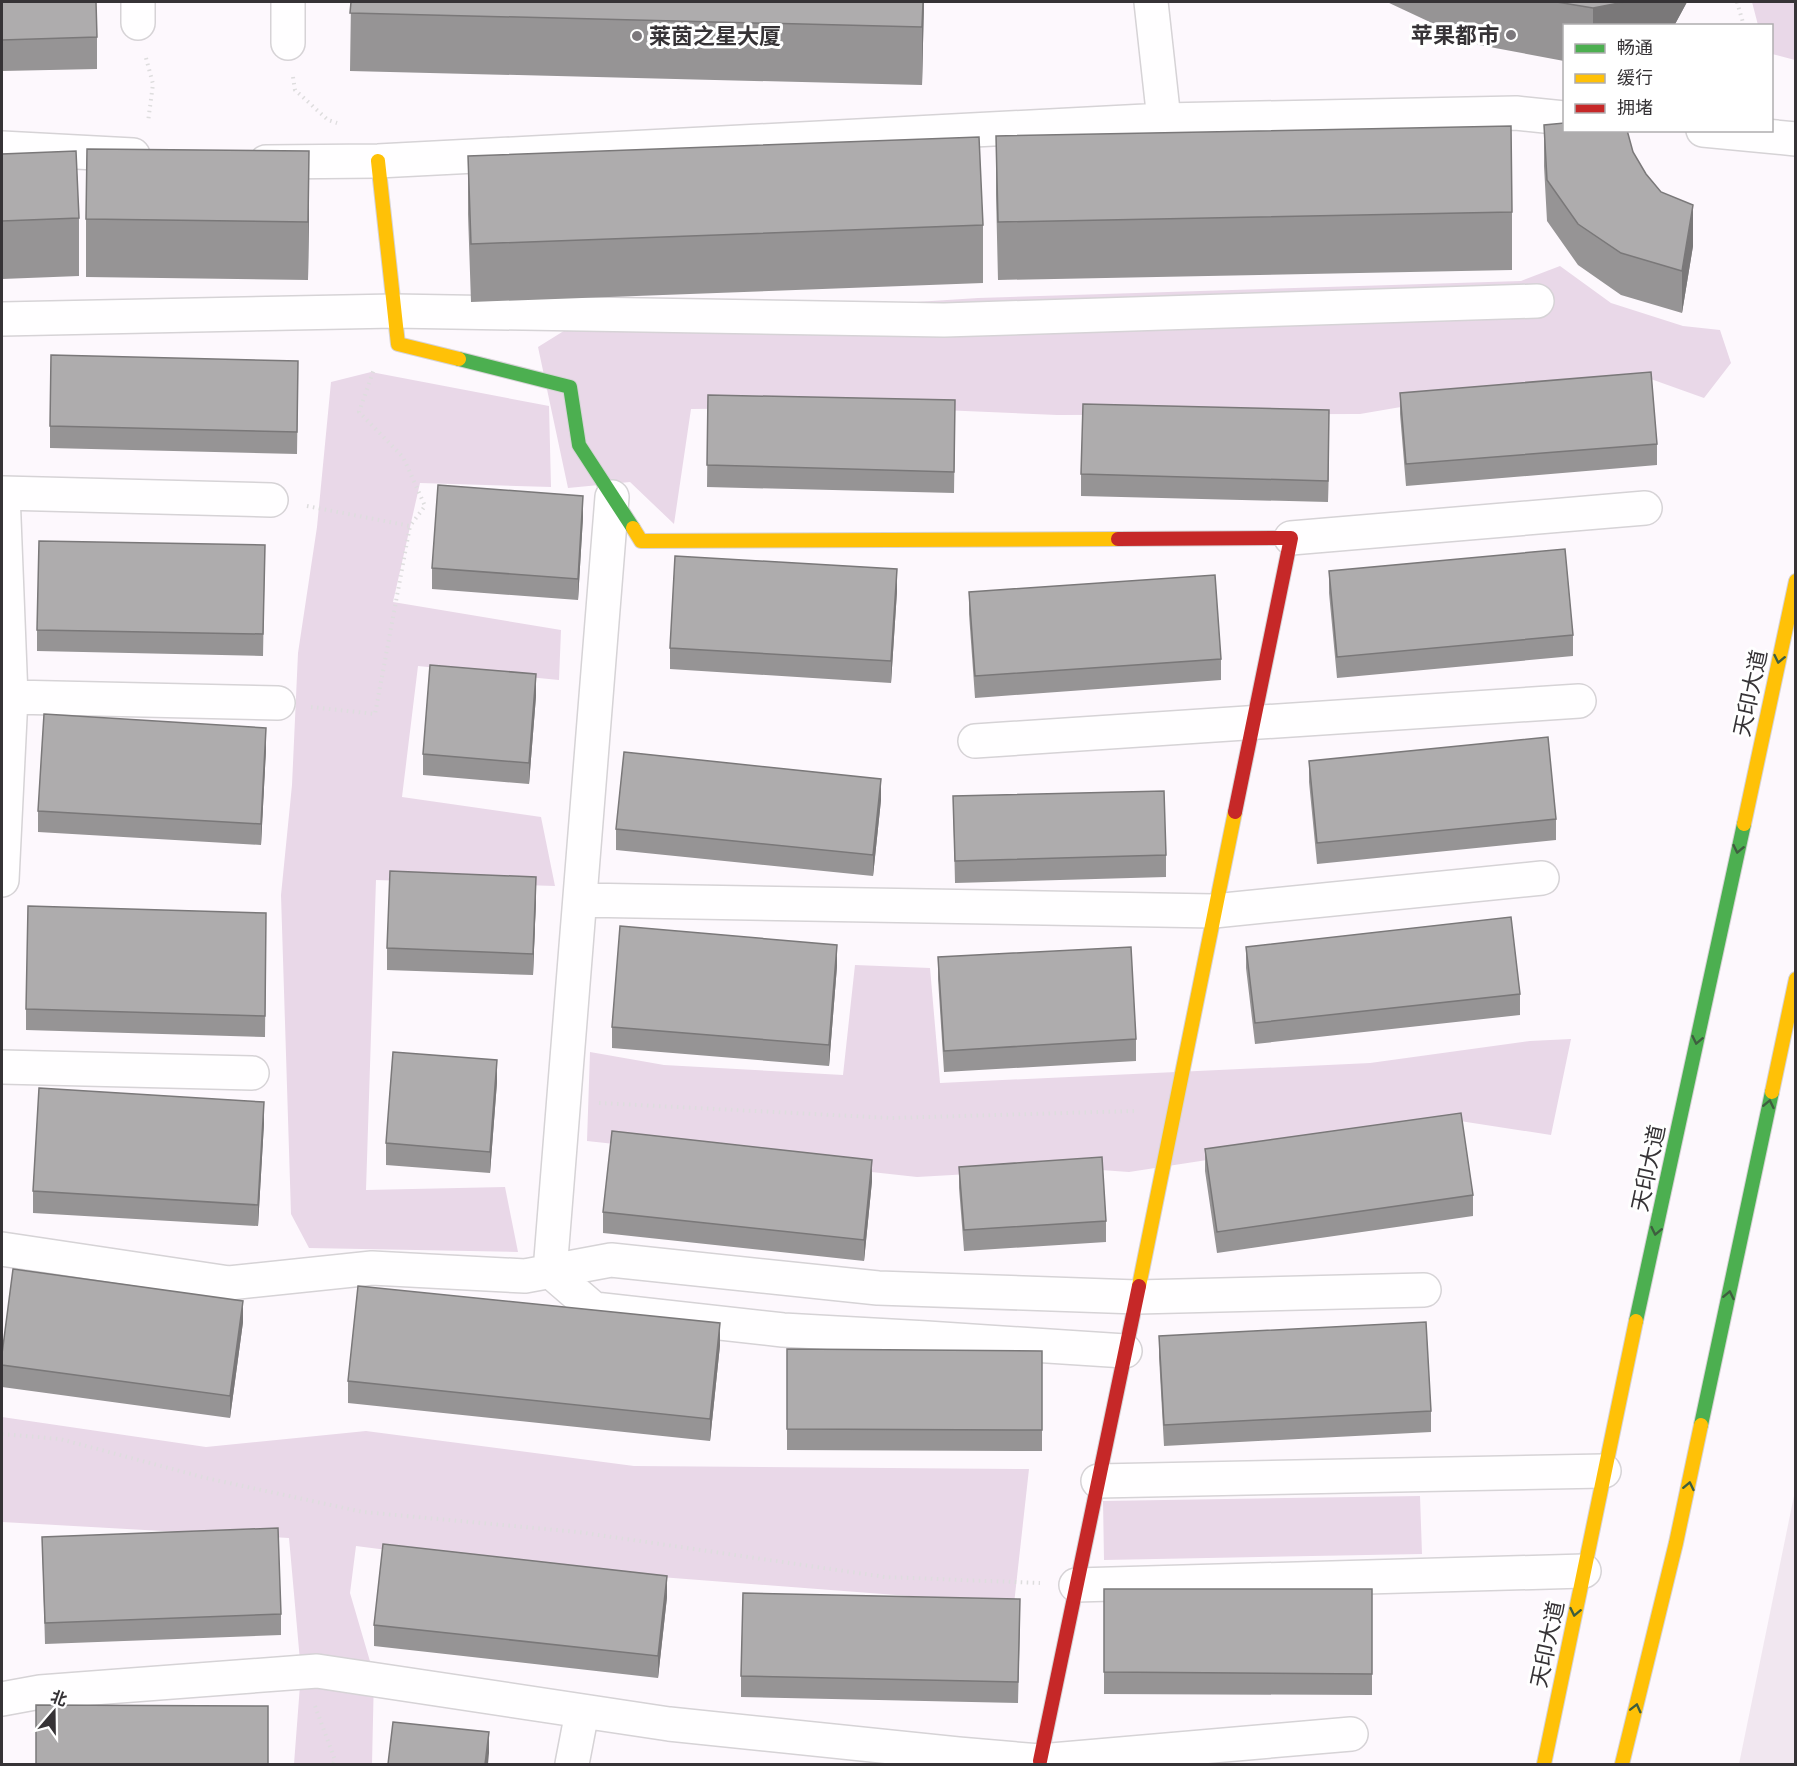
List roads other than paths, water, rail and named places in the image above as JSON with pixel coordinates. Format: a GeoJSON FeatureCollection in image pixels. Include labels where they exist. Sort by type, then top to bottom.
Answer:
{"type":"FeatureCollection","features":[{"type":"Feature","properties":{"kind":"street"},"geometry":{"type":"LineString","coordinates":[[288,2],[288,43]]}},
{"type":"Feature","properties":{"kind":"street"},"geometry":{"type":"LineString","coordinates":[[1151,2],[1164,120]]}},
{"type":"Feature","properties":{"kind":"street"},"geometry":{"type":"LineString","coordinates":[[233,160],[368,161],[1164,120],[1516,113],[1563,118]]}},
{"type":"Feature","properties":{"kind":"street"},"geometry":{"type":"LineString","coordinates":[[1724,132],[1796,139]]}},
{"type":"Feature","properties":{"kind":"street"},"geometry":{"type":"LineString","coordinates":[[2,148],[156,156]]}},
{"type":"Feature","properties":{"kind":"street"},"geometry":{"type":"LineString","coordinates":[[368,161],[398,345],[570,387],[579,445],[641,541],[1291,538],[1645,508]]}},
{"type":"Feature","properties":{"kind":"street"},"geometry":{"type":"LineString","coordinates":[[2,319],[394,311],[944,320],[1537,301]]}},
{"type":"Feature","properties":{"kind":"street"},"geometry":{"type":"LineString","coordinates":[[2,880],[7,709],[2,493],[270,500]]}},
{"type":"Feature","properties":{"kind":"street"},"geometry":{"type":"LineString","coordinates":[[550,1271],[612,497]]}},
{"type":"Feature","properties":{"kind":"street"},"geometry":{"type":"LineString","coordinates":[[1040,1761],[1291,538]]}},
{"type":"Feature","properties":{"kind":"street","name":"天印大道"},"geometry":{"type":"LineString","coordinates":[[1544,1764],[1604,1470],[1796,581]]}},
{"type":"Feature","properties":{"kind":"street"},"geometry":{"type":"LineString","coordinates":[[975,741],[1579,701]]}},
{"type":"Feature","properties":{"kind":"street"},"geometry":{"type":"LineString","coordinates":[[7,709],[278,704]]}},
{"type":"Feature","properties":{"kind":"street"},"geometry":{"type":"LineString","coordinates":[[580,900],[1214,911],[1542,878]]}},
{"type":"Feature","properties":{"kind":"street"},"geometry":{"type":"LineString","coordinates":[[1622,1764],[1679,1532],[1796,979]]}},
{"type":"Feature","properties":{"kind":"street"},"geometry":{"type":"LineString","coordinates":[[2,1067],[252,1073]]}},
{"type":"Feature","properties":{"kind":"street"},"geometry":{"type":"LineString","coordinates":[[2,1249],[229,1282],[372,1268],[525,1276],[611,1260],[878,1288],[1137,1297],[1424,1290]]}},
{"type":"Feature","properties":{"kind":"street"},"geometry":{"type":"LineString","coordinates":[[550,1271],[594,1309],[783,1330],[1125,1351]]}},
{"type":"Feature","properties":{"kind":"street"},"geometry":{"type":"LineString","coordinates":[[1098,1481],[1604,1470]]}},
{"type":"Feature","properties":{"kind":"street"},"geometry":{"type":"LineString","coordinates":[[1076,1585],[1584,1571]]}},
{"type":"Feature","properties":{"kind":"street"},"geometry":{"type":"LineString","coordinates":[[2,1699],[39,1692],[317,1671],[582,1712],[704,1728],[1040,1761],[1352,1734]]}},
{"type":"Feature","properties":{"kind":"street"},"geometry":{"type":"LineString","coordinates":[[572,1764],[582,1712]]}},
{"type":"Feature","properties":{"kind":"place","name":"苹果都市"},"geometry":{"type":"Point","coordinates":[1511,35]}},
{"type":"Feature","properties":{"kind":"place","name":"莱茵之星大厦"},"geometry":{"type":"Point","coordinates":[637,36]}}]}
